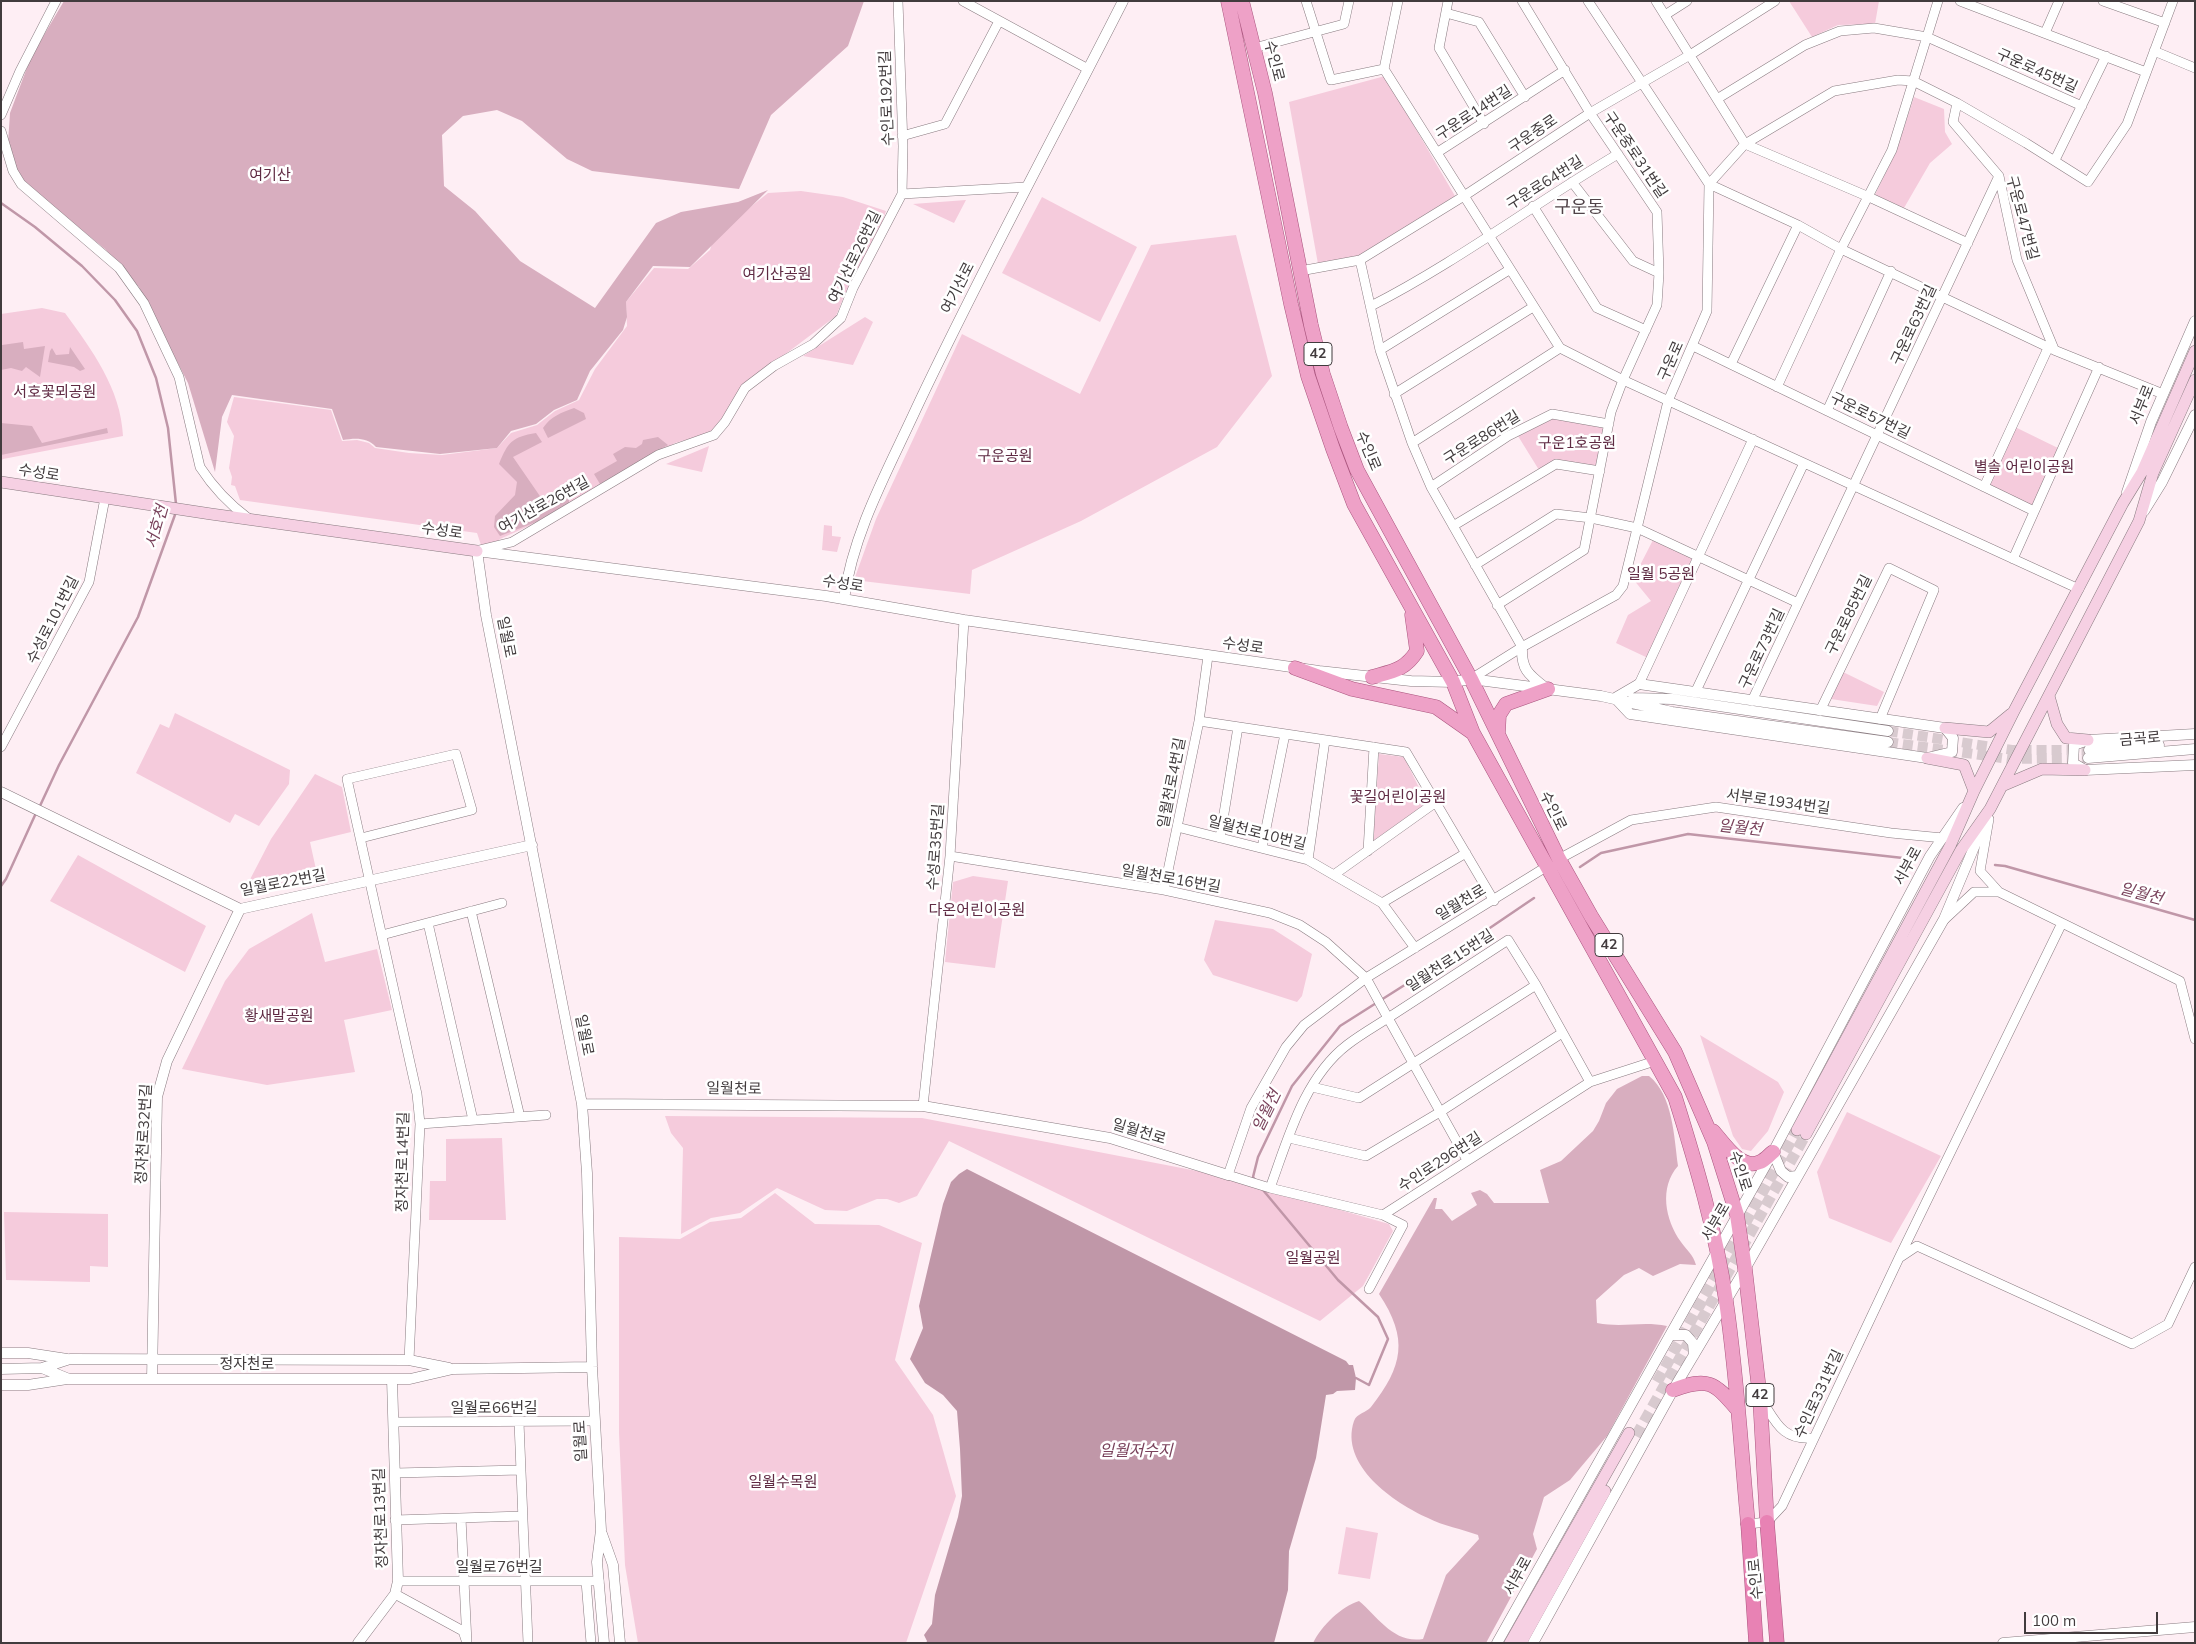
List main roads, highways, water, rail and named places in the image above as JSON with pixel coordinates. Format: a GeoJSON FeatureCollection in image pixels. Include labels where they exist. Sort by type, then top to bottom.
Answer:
{"type":"FeatureCollection","features":[{"type":"Feature","properties":{"kind":"highway","name":"수인로"},"geometry":{"type":"LineString","coordinates":[[1767,1522],[1780,1642]]}},
{"type":"Feature","properties":{"kind":"highway","name":"수인로"},"geometry":{"type":"LineString","coordinates":[[1748,1524],[1756,1643]]}},
{"type":"Feature","properties":{"kind":"main road","name":"수인로"},"geometry":{"type":"LineString","coordinates":[[1228,1],[1291,304],[1308,376],[1354,504],[1453,682],[1473,733],[1675,1097],[1696,1162],[1717,1250],[1726,1301],[1748,1524]]}},
{"type":"Feature","properties":{"kind":"main road","name":"수인로"},"geometry":{"type":"LineString","coordinates":[[1242,1],[1254,48],[1311,325],[1323,374],[1357,470],[1471,679],[1559,858],[1591,916],[1675,1052],[1707,1125],[1737,1215],[1760,1398],[1767,1522]]}},
{"type":"Feature","properties":{"kind":"main road","name":"서부로"},"geometry":{"type":"LineString","coordinates":[[2195,351],[2142,472],[2123,503],[2014,711],[1974,791],[1950,846],[1801,1132],[1961,850],[1990,809],[2139,521],[2153,473],[2195,380]]}},
{"type":"Feature","properties":{"kind":"main road","name":"수성로"},"geometry":{"type":"LineString","coordinates":[[1,482],[211,514],[477,551]]}},
{"type":"Feature","properties":{"kind":"main road"},"geometry":{"type":"LineString","coordinates":[[1372,677],[1401,669],[1410,663],[1417,651],[1409,602]]}},
{"type":"Feature","properties":{"kind":"main road"},"geometry":{"type":"LineString","coordinates":[[1295,668],[1352,689],[1436,707],[1473,733]]}},
{"type":"Feature","properties":{"kind":"main road"},"geometry":{"type":"LineString","coordinates":[[1498,735],[1499,715],[1506,704],[1548,689]]}},
{"type":"Feature","properties":{"kind":"main road"},"geometry":{"type":"LineString","coordinates":[[2049,696],[2057,724],[2066,738],[2088,749]]}},
{"type":"Feature","properties":{"kind":"main road"},"geometry":{"type":"LineString","coordinates":[[1945,728],[1989,732],[2014,711]]}},
{"type":"Feature","properties":{"kind":"main road"},"geometry":{"type":"LineString","coordinates":[[1928,758],[1964,765],[1974,791]]}},
{"type":"Feature","properties":{"kind":"main road"},"geometry":{"type":"LineString","coordinates":[[2002,786],[2042,769],[2084,770]]}},
{"type":"Feature","properties":{"kind":"main road"},"geometry":{"type":"LineString","coordinates":[[1707,1125],[1741,1160],[1752,1164],[1761,1162],[1773,1152]]}},
{"type":"Feature","properties":{"kind":"main road"},"geometry":{"type":"LineString","coordinates":[[1673,1390],[1688,1384],[1704,1382],[1714,1386],[1737,1409]]}},
{"type":"Feature","properties":{"kind":"main road","name":"서부로"},"geometry":{"type":"LineString","coordinates":[[1510,1643],[1632,1434],[1521,1643]]}},
{"type":"Feature","properties":{"kind":"water","name":"일월저수지"},"geometry":{"type":"Polygon","coordinates":[[[967,1169],[1346,1361],[1349,1365],[1353,1365],[1356,1378],[1355,1390],[1337,1391],[1326,1395],[1316,1458],[1289,1551],[1288,1590],[1274,1643],[926,1643],[924,1635],[932,1624],[935,1595],[958,1517],[962,1496],[960,1449],[957,1411],[943,1395],[925,1383],[910,1359],[923,1328],[919,1306],[943,1204],[951,1182],[967,1169]]]}},
{"type":"Feature","properties":{"kind":"waterway","name":"서호천"},"geometry":{"type":"LineString","coordinates":[[1,203],[35,227],[82,266],[115,300],[137,331],[156,378],[168,428],[176,504]]}},
{"type":"Feature","properties":{"kind":"waterway","name":"서호천"},"geometry":{"type":"LineString","coordinates":[[39,808],[59,765],[138,617],[176,512]]}},
{"type":"Feature","properties":{"kind":"waterway","name":"서호천"},"geometry":{"type":"LineString","coordinates":[[1,886],[36,813]]}},
{"type":"Feature","properties":{"kind":"waterway","name":"일월천"},"geometry":{"type":"LineString","coordinates":[[1580,867],[1601,853],[1688,834],[1903,858]]}},
{"type":"Feature","properties":{"kind":"waterway","name":"일월천"},"geometry":{"type":"LineString","coordinates":[[1995,865],[2005,866],[2195,920]]}},
{"type":"Feature","properties":{"kind":"waterway","name":"일월천"},"geometry":{"type":"LineString","coordinates":[[1255,1180],[1253,1177],[1258,1157],[1292,1086],[1340,1026],[1422,974],[1534,898]]}},
{"type":"Feature","properties":{"kind":"waterway","name":"일월천"},"geometry":{"type":"LineString","coordinates":[[1263,1190],[1338,1280],[1378,1317],[1388,1339],[1369,1385],[1356,1378]]}},
{"type":"Feature","properties":{"kind":"tunnel"},"geometry":{"type":"LineString","coordinates":[[1888,731],[2012,750],[2089,750]]}},
{"type":"Feature","properties":{"kind":"tunnel"},"geometry":{"type":"LineString","coordinates":[[1888,742],[2009,759],[2088,758]]}},
{"type":"Feature","properties":{"kind":"tunnel"},"geometry":{"type":"LineString","coordinates":[[1657,1382],[1797,1130]]}},
{"type":"Feature","properties":{"kind":"tunnel"},"geometry":{"type":"LineString","coordinates":[[1636,1436],[1806,1134]]}},
{"type":"Feature","properties":{"kind":"district","name":"구운동"},"geometry":{"type":"Point","coordinates":[1579,208]}},
{"type":"Feature","properties":{"kind":"park label","name":"여기산"},"geometry":{"type":"Point","coordinates":[270,175]}},
{"type":"Feature","properties":{"kind":"park label","name":"여기산공원"},"geometry":{"type":"Point","coordinates":[777,274]}},
{"type":"Feature","properties":{"kind":"park label","name":"서호꽃뫼공원"},"geometry":{"type":"Point","coordinates":[55,392]}},
{"type":"Feature","properties":{"kind":"park label","name":"구운1호공원"},"geometry":{"type":"Point","coordinates":[1577,443]}},
{"type":"Feature","properties":{"kind":"park label","name":"구운공원"},"geometry":{"type":"Point","coordinates":[1005,456]}},
{"type":"Feature","properties":{"kind":"park label","name":"별솔 어린이공원"},"geometry":{"type":"Point","coordinates":[2024,467]}},
{"type":"Feature","properties":{"kind":"park label","name":"일월 5공원"},"geometry":{"type":"Point","coordinates":[1661,574]}},
{"type":"Feature","properties":{"kind":"park label","name":"꽃길어린이공원"},"geometry":{"type":"Point","coordinates":[1398,797]}},
{"type":"Feature","properties":{"kind":"park label","name":"다온어린이공원"},"geometry":{"type":"Point","coordinates":[977,910]}},
{"type":"Feature","properties":{"kind":"park label","name":"황새말공원"},"geometry":{"type":"Point","coordinates":[279,1016]}},
{"type":"Feature","properties":{"kind":"park label","name":"일월공원"},"geometry":{"type":"Point","coordinates":[1313,1258]}},
{"type":"Feature","properties":{"kind":"park label","name":"일월수목원"},"geometry":{"type":"Point","coordinates":[783,1482]}}]}
